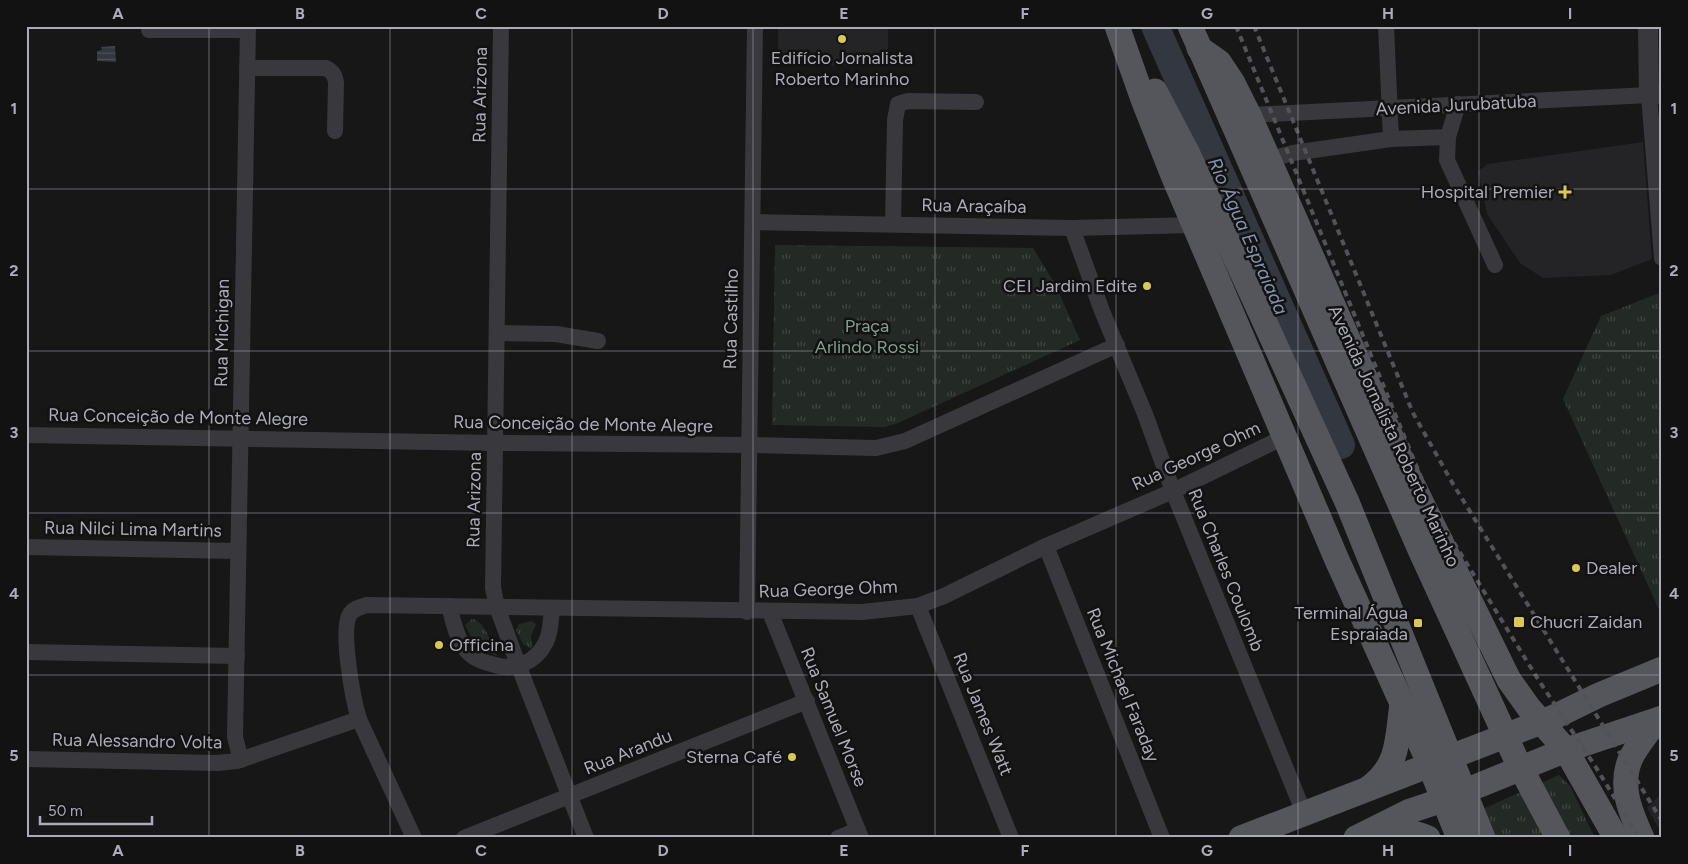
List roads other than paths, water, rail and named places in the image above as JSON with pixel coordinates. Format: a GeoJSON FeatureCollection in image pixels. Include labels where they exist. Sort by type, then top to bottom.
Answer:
{"type":"FeatureCollection","features":[{"type":"Feature","properties":{"kind":"main road"},"geometry":{"type":"LineString","coordinates":[[1117,26],[1144,102],[1284,437],[1459,838]]}},
{"type":"Feature","properties":{"kind":"main road"},"geometry":{"type":"LineString","coordinates":[[1121,26],[1186,152],[1347,502],[1483,838]]}},
{"type":"Feature","properties":{"kind":"main road"},"geometry":{"type":"LineString","coordinates":[[1195,37],[1240,117],[1421,552],[1516,759],[1558,838]]}},
{"type":"Feature","properties":{"kind":"main road","name":"Avenida Jornalista Roberto Marinho"},"geometry":{"type":"LineString","coordinates":[[1240,117],[1270,159],[1409,477],[1509,680],[1541,722],[1566,750],[1616,838]]}},
{"type":"Feature","properties":{"kind":"main road"},"geometry":{"type":"LineString","coordinates":[[1241,838],[1541,722],[1662,670]]}},
{"type":"Feature","properties":{"kind":"main road"},"geometry":{"type":"LineString","coordinates":[[1509,680],[1521,691],[1540,702],[1564,703],[1589,700]]}},
{"type":"Feature","properties":{"kind":"main road"},"geometry":{"type":"LineString","coordinates":[[1589,700],[1602,738]]}},
{"type":"Feature","properties":{"kind":"main road"},"geometry":{"type":"LineString","coordinates":[[1362,791],[1382,777],[1391,765],[1402,704]]}},
{"type":"Feature","properties":{"kind":"main road"},"geometry":{"type":"LineString","coordinates":[[1360,836],[1410,811],[1443,800],[1566,750],[1659,719]]}},
{"type":"Feature","properties":{"kind":"main road"},"geometry":{"type":"LineString","coordinates":[[1642,838],[1628,806],[1625,782],[1630,760],[1659,719]]}},
{"type":"Feature","properties":{"kind":"main road"},"geometry":{"type":"LineString","coordinates":[[1360,836],[1390,831],[1420,834],[1428,838]]}},
{"type":"Feature","properties":{"kind":"street","name":"Rua Arizona"},"geometry":{"type":"LineString","coordinates":[[501,26],[493,588],[497,607],[519,667],[586,838]]}},
{"type":"Feature","properties":{"kind":"street","name":"Rua Castilho"},"geometry":{"type":"LineString","coordinates":[[747,612],[755,26]]}},
{"type":"Feature","properties":{"kind":"street"},"geometry":{"type":"LineString","coordinates":[[1386,26],[1391,139]]}},
{"type":"Feature","properties":{"kind":"street"},"geometry":{"type":"LineString","coordinates":[[1648,26],[1655,95],[1662,258]]}},
{"type":"Feature","properties":{"kind":"street"},"geometry":{"type":"LineString","coordinates":[[149,30],[248,28]]}},
{"type":"Feature","properties":{"kind":"street","name":"Rua Michigan"},"geometry":{"type":"LineString","coordinates":[[241,760],[235,737],[248,28]]}},
{"type":"Feature","properties":{"kind":"street"},"geometry":{"type":"LineString","coordinates":[[247,68],[326,68],[332,72],[336,83],[336,131]]}},
{"type":"Feature","properties":{"kind":"street","name":"Avenida Jurubatuba"},"geometry":{"type":"LineString","coordinates":[[1240,117],[1655,95]]}},
{"type":"Feature","properties":{"kind":"street"},"geometry":{"type":"LineString","coordinates":[[893,224],[895,120],[898,104],[908,101],[976,102]]}},
{"type":"Feature","properties":{"kind":"street"},"geometry":{"type":"LineString","coordinates":[[1458,104],[1448,137],[1448,160],[1495,265]]}},
{"type":"Feature","properties":{"kind":"street","name":"Avenida Jurubatuba"},"geometry":{"type":"LineString","coordinates":[[1270,159],[1293,152],[1391,139],[1448,137]]}},
{"type":"Feature","properties":{"kind":"street","name":"Rua Araçaíba"},"geometry":{"type":"LineString","coordinates":[[753,222],[1072,228],[1195,225]]}},
{"type":"Feature","properties":{"kind":"street","name":"Rua Charles Coulomb"},"geometry":{"type":"LineString","coordinates":[[1072,228],[1102,311],[1145,414],[1173,491],[1304,813]]}},
{"type":"Feature","properties":{"kind":"street"},"geometry":{"type":"LineString","coordinates":[[496,333],[556,334],[598,341]]}},
{"type":"Feature","properties":{"kind":"street","name":"Rua Conceição de Monte Alegre"},"geometry":{"type":"LineString","coordinates":[[26,435],[495,444],[749,445],[876,448],[905,442],[1117,345]]}},
{"type":"Feature","properties":{"kind":"street","name":"Rua George Ohm"},"geometry":{"type":"LineString","coordinates":[[359,719],[354,701],[345,629],[350,613],[357,608],[367,605],[747,612],[862,612],[918,606],[944,596],[1046,546],[1173,491],[1284,437]]}},
{"type":"Feature","properties":{"kind":"street","name":"Rua Michael Faraday"},"geometry":{"type":"LineString","coordinates":[[1046,546],[1162,838]]}},
{"type":"Feature","properties":{"kind":"street","name":"Rua Nilci Lima Martins"},"geometry":{"type":"LineString","coordinates":[[26,548],[238,551]]}},
{"type":"Feature","properties":{"kind":"street"},"geometry":{"type":"LineString","coordinates":[[449,606],[465,649],[475,659],[502,667],[519,667],[528,662],[545,643],[552,608]]}},
{"type":"Feature","properties":{"kind":"street","name":"Rua James Watt"},"geometry":{"type":"LineString","coordinates":[[918,606],[1011,838]]}},
{"type":"Feature","properties":{"kind":"street","name":"Rua Samuel Morse"},"geometry":{"type":"LineString","coordinates":[[770,612],[860,834]]}},
{"type":"Feature","properties":{"kind":"street"},"geometry":{"type":"LineString","coordinates":[[26,652],[237,656]]}},
{"type":"Feature","properties":{"kind":"street","name":"Rua Arandu"},"geometry":{"type":"LineString","coordinates":[[464,838],[807,702]]}},
{"type":"Feature","properties":{"kind":"street"},"geometry":{"type":"LineString","coordinates":[[359,719],[414,838]]}},
{"type":"Feature","properties":{"kind":"street","name":"Rua Alessandro Volta"},"geometry":{"type":"LineString","coordinates":[[26,760],[217,763],[241,760],[359,719]]}},
{"type":"Feature","properties":{"kind":"street"},"geometry":{"type":"LineString","coordinates":[[838,838],[860,834]]}},
{"type":"Feature","properties":{"kind":"waterway","name":"Rio Água Espraiada"},"geometry":{"type":"LineString","coordinates":[[1155,26],[1341,445]]}},
{"type":"Feature","properties":{"kind":"railway"},"geometry":{"type":"LineString","coordinates":[[1236,26],[1423,482],[1448,533],[1639,838]]}},
{"type":"Feature","properties":{"kind":"railway"},"geometry":{"type":"LineString","coordinates":[[1254,26],[1413,413],[1453,484],[1662,821]]}},
{"type":"Feature","properties":{"kind":"place","name":"Edifício Jornalista Roberto Marinho"},"geometry":{"type":"Point","coordinates":[842,39]}},
{"type":"Feature","properties":{"kind":"place","name":"Hospital Premier"},"geometry":{"type":"Point","coordinates":[1565,192]}},
{"type":"Feature","properties":{"kind":"place","name":"CEI Jardim Edite"},"geometry":{"type":"Point","coordinates":[1147,286]}},
{"type":"Feature","properties":{"kind":"place","name":"Dealer"},"geometry":{"type":"Point","coordinates":[1576,568]}},
{"type":"Feature","properties":{"kind":"place","name":"Chucri Zaidan"},"geometry":{"type":"Point","coordinates":[1519,622]}},
{"type":"Feature","properties":{"kind":"place","name":"Terminal Água Espraiada"},"geometry":{"type":"Point","coordinates":[1418,623]}},
{"type":"Feature","properties":{"kind":"place","name":"Officina"},"geometry":{"type":"Point","coordinates":[439,645]}},
{"type":"Feature","properties":{"kind":"place","name":"Sterna Café"},"geometry":{"type":"Point","coordinates":[792,757]}},
{"type":"Feature","properties":{"kind":"park label","name":"Praça Arlindo Rossi"},"geometry":{"type":"Point","coordinates":[867,336]}}]}
